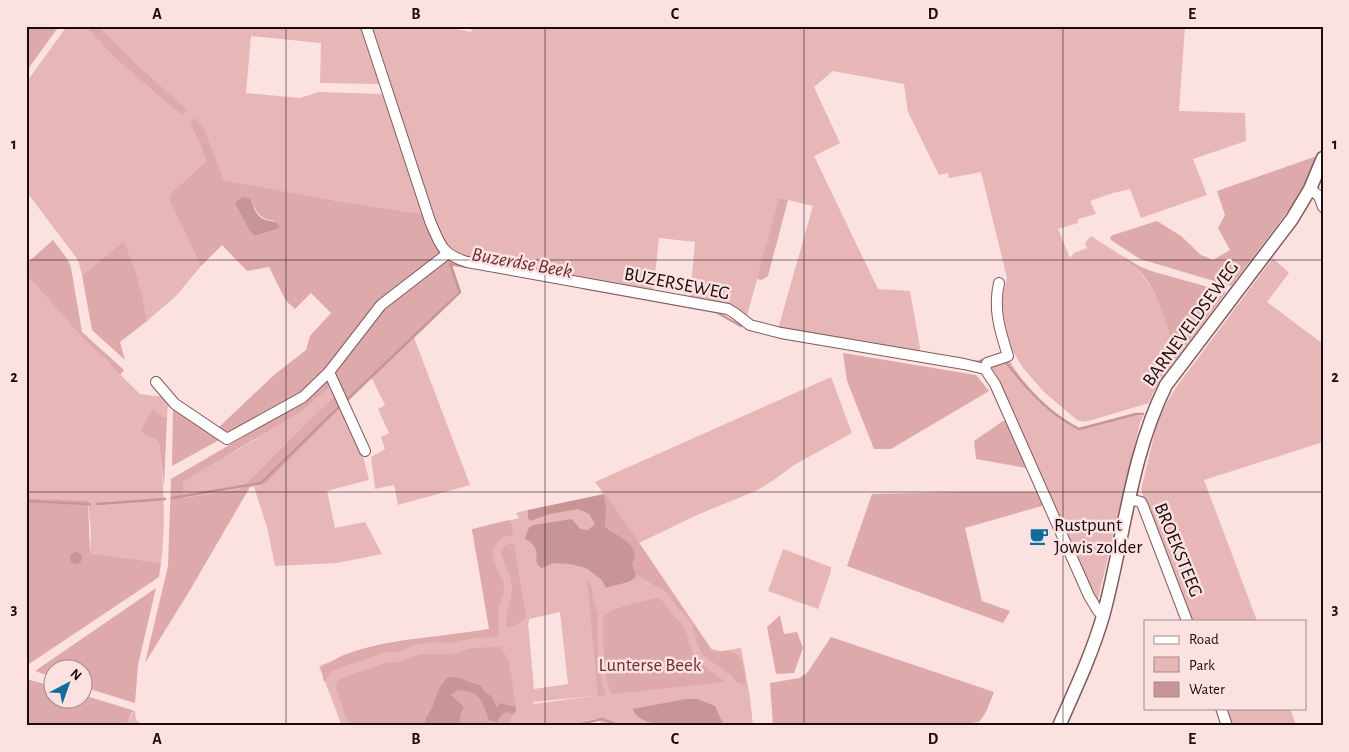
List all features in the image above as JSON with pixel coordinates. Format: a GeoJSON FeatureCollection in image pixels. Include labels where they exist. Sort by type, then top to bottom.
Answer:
{"type":"FeatureCollection","features":[{"type":"Feature","properties":{"kind":"main road","name":"BARNEVELDSEWEG"},"geometry":{"type":"LineString","coordinates":[[1059,726],[1086,665],[1103,615],[1129,499],[1148,426],[1166,385],[1292,219],[1310,188],[1323,158]]}},
{"type":"Feature","properties":{"kind":"street"},"geometry":{"type":"LineString","coordinates":[[156,382],[175,404],[227,439],[303,397],[329,372],[381,305],[447,254],[439,242],[430,221],[366,26]]}},
{"type":"Feature","properties":{"kind":"street"},"geometry":{"type":"LineString","coordinates":[[1310,188],[1319,196],[1323,207]]}},
{"type":"Feature","properties":{"kind":"street","name":"BUZERSEWEG"},"geometry":{"type":"LineString","coordinates":[[447,254],[467,262],[728,310],[750,325],[781,334],[985,369]]}},
{"type":"Feature","properties":{"kind":"street"},"geometry":{"type":"LineString","coordinates":[[999,284],[996,296],[996,309],[1000,333],[1008,356],[987,363],[985,369],[994,384],[1089,596],[1098,611],[1103,615]]}},
{"type":"Feature","properties":{"kind":"street"},"geometry":{"type":"LineString","coordinates":[[329,372],[365,452]]}},
{"type":"Feature","properties":{"kind":"street","name":"BROEKSTEEG"},"geometry":{"type":"LineString","coordinates":[[1129,499],[1140,502],[1144,506],[1187,620]]}},
{"type":"Feature","properties":{"kind":"street"},"geometry":{"type":"LineString","coordinates":[[1222,710],[1227,726]]}},
{"type":"Feature","properties":{"kind":"green space"},"geometry":{"type":"Polygon","coordinates":[[[26,26],[59,26],[26,72],[26,26]]]}},
{"type":"Feature","properties":{"kind":"green space"},"geometry":{"type":"Polygon","coordinates":[[[67,26],[85,26],[116,59],[182,116],[186,110],[98,26],[360,26],[379,84],[320,83],[321,43],[251,36],[246,93],[300,98],[319,92],[382,94],[424,214],[343,202],[224,180],[204,128],[190,123],[206,161],[170,194],[169,200],[201,266],[176,296],[147,321],[138,281],[124,241],[82,275],[78,260],[26,191],[26,83],[67,26]]]}},
{"type":"Feature","properties":{"kind":"green space"},"geometry":{"type":"Polygon","coordinates":[[[85,26],[98,26],[187,110],[182,116],[116,59],[85,26]]]}},
{"type":"Feature","properties":{"kind":"green space"},"geometry":{"type":"Polygon","coordinates":[[[370,26],[440,26],[471,32],[473,26],[1185,26],[1179,111],[1245,113],[1246,141],[1193,159],[1207,195],[1141,218],[1130,189],[1090,201],[1096,214],[1078,219],[1078,223],[1058,229],[1070,258],[1074,253],[1087,248],[1085,243],[1091,236],[1119,254],[1138,270],[1155,294],[1160,305],[1176,359],[1153,393],[1149,403],[1085,422],[1077,420],[1044,392],[1023,368],[1010,346],[1006,334],[1002,299],[1007,278],[981,172],[949,178],[948,173],[939,175],[908,112],[904,84],[833,71],[814,87],[840,143],[814,156],[878,289],[910,291],[921,353],[778,329],[813,206],[780,198],[746,319],[690,300],[695,242],[659,238],[653,293],[458,256],[441,243],[370,26]]]}},
{"type":"Feature","properties":{"kind":"green space"},"geometry":{"type":"Polygon","coordinates":[[[195,118],[204,128],[224,180],[343,202],[424,214],[432,240],[441,254],[398,285],[377,304],[317,380],[299,396],[225,436],[217,429],[274,375],[306,350],[310,336],[331,313],[311,293],[295,309],[286,301],[269,267],[247,271],[222,245],[201,266],[169,200],[170,194],[206,161],[190,123],[195,118]],[[251,199],[255,236],[275,230],[274,221],[262,217],[257,212],[251,199]]]}},
{"type":"Feature","properties":{"kind":"green space"},"geometry":{"type":"Polygon","coordinates":[[[1317,156],[1304,186],[1294,203],[1231,286],[1140,259],[1111,240],[1110,237],[1113,235],[1157,221],[1181,236],[1201,255],[1213,260],[1230,250],[1218,228],[1225,215],[1217,191],[1317,156]]]}},
{"type":"Feature","properties":{"kind":"green space"},"geometry":{"type":"Polygon","coordinates":[[[779,198],[788,200],[768,276],[762,280],[757,279],[779,198]]]}},
{"type":"Feature","properties":{"kind":"green space"},"geometry":{"type":"Polygon","coordinates":[[[53,240],[68,260],[71,268],[82,332],[124,370],[120,375],[84,339],[26,274],[26,264],[53,240]]]}},
{"type":"Feature","properties":{"kind":"green space"},"geometry":{"type":"Polygon","coordinates":[[[124,241],[138,280],[147,321],[120,342],[125,360],[92,330],[82,275],[124,241]]]}},
{"type":"Feature","properties":{"kind":"green space"},"geometry":{"type":"Polygon","coordinates":[[[1119,254],[1151,271],[1226,292],[1176,359],[1167,327],[1154,293],[1143,275],[1119,254]]]}},
{"type":"Feature","properties":{"kind":"green space"},"geometry":{"type":"Polygon","coordinates":[[[447,258],[451,261],[460,290],[346,402],[332,373],[377,313],[447,258]]]}},
{"type":"Feature","properties":{"kind":"green space"},"geometry":{"type":"Polygon","coordinates":[[[1273,258],[1289,273],[1267,302],[1323,344],[1323,442],[1204,480],[1257,620],[1190,620],[1141,490],[1157,423],[1177,386],[1273,258]]]}},
{"type":"Feature","properties":{"kind":"green space"},"geometry":{"type":"Polygon","coordinates":[[[26,274],[96,350],[140,394],[165,397],[168,405],[167,417],[161,416],[148,437],[157,440],[159,443],[161,458],[164,518],[161,563],[90,553],[91,533],[88,500],[26,498],[26,274]]]}},
{"type":"Feature","properties":{"kind":"green space"},"geometry":{"type":"Polygon","coordinates":[[[413,335],[470,485],[398,505],[394,485],[375,489],[371,457],[385,449],[381,437],[389,433],[378,409],[385,405],[371,377],[413,335]]]}},
{"type":"Feature","properties":{"kind":"green space"},"geometry":{"type":"Polygon","coordinates":[[[843,353],[976,375],[989,391],[891,449],[874,449],[847,381],[843,353]]]}},
{"type":"Feature","properties":{"kind":"green space"},"geometry":{"type":"Polygon","coordinates":[[[1008,358],[1022,380],[1038,399],[1057,416],[1079,430],[1134,415],[1143,416],[1097,603],[990,364],[1008,358]]]}},
{"type":"Feature","properties":{"kind":"green space"},"geometry":{"type":"Polygon","coordinates":[[[831,377],[852,433],[794,465],[758,490],[697,515],[639,543],[606,494],[595,482],[831,377]]]}},
{"type":"Feature","properties":{"kind":"green space"},"geometry":{"type":"Polygon","coordinates":[[[327,378],[331,385],[309,405],[291,418],[183,483],[183,498],[240,489],[335,395],[341,407],[265,485],[250,487],[145,663],[168,566],[171,479],[305,401],[327,378]]]}},
{"type":"Feature","properties":{"kind":"green space"},"geometry":{"type":"Polygon","coordinates":[[[331,385],[335,395],[240,489],[182,498],[183,483],[186,479],[280,424],[331,385]]]}},
{"type":"Feature","properties":{"kind":"green space"},"geometry":{"type":"Polygon","coordinates":[[[341,407],[363,456],[369,480],[327,491],[335,528],[365,522],[382,554],[337,563],[275,566],[267,527],[254,487],[265,485],[341,407]]]}},
{"type":"Feature","properties":{"kind":"green space"},"geometry":{"type":"Polygon","coordinates":[[[153,409],[161,416],[167,417],[164,486],[159,443],[157,440],[148,437],[141,430],[153,409]]]}},
{"type":"Feature","properties":{"kind":"green space"},"geometry":{"type":"Polygon","coordinates":[[[173,410],[178,410],[219,440],[172,466],[173,410]]]}},
{"type":"Feature","properties":{"kind":"green space"},"geometry":{"type":"Polygon","coordinates":[[[1003,421],[1007,421],[1026,468],[976,459],[974,441],[1003,421]]]}},
{"type":"Feature","properties":{"kind":"green space"},"geometry":{"type":"Polygon","coordinates":[[[1039,492],[1045,505],[965,528],[982,601],[1010,611],[1003,623],[847,566],[872,494],[1039,492]]]}},
{"type":"Feature","properties":{"kind":"green space"},"geometry":{"type":"Polygon","coordinates":[[[604,494],[606,494],[712,650],[733,652],[740,659],[744,669],[746,685],[736,682],[731,675],[704,656],[699,649],[692,624],[667,593],[636,574],[632,565],[635,556],[624,540],[605,527],[606,507],[604,494]]]}},
{"type":"Feature","properties":{"kind":"green space","name":"Lunterse Beek"},"geometry":{"type":"Polygon","coordinates":[[[606,497],[711,649],[721,651],[741,648],[753,726],[602,726],[599,719],[594,719],[565,726],[342,726],[319,666],[339,658],[381,647],[424,638],[490,629],[472,530],[519,518],[516,513],[528,510],[528,516],[606,497]],[[560,612],[529,619],[534,689],[568,684],[560,612]],[[593,696],[533,702],[533,703],[534,704],[593,696]]]}},
{"type":"Feature","properties":{"kind":"green space"},"geometry":{"type":"Polygon","coordinates":[[[26,498],[88,500],[90,553],[161,563],[159,577],[26,666],[26,498]]]}},
{"type":"Feature","properties":{"kind":"green space"},"geometry":{"type":"Polygon","coordinates":[[[509,520],[512,525],[513,536],[506,536],[501,539],[492,550],[495,565],[503,581],[504,590],[498,610],[499,637],[471,638],[451,643],[431,642],[418,644],[398,652],[386,652],[333,670],[324,682],[321,668],[341,656],[362,649],[398,641],[489,629],[472,529],[509,520]]]}},
{"type":"Feature","properties":{"kind":"green space"},"geometry":{"type":"Polygon","coordinates":[[[514,544],[526,618],[514,626],[506,627],[512,586],[501,552],[504,546],[514,544]]]}},
{"type":"Feature","properties":{"kind":"green space"},"geometry":{"type":"Polygon","coordinates":[[[783,549],[831,567],[818,609],[768,591],[783,549]]]}},
{"type":"Feature","properties":{"kind":"green space"},"geometry":{"type":"Polygon","coordinates":[[[587,579],[590,583],[594,604],[599,613],[597,616],[598,656],[606,695],[598,696],[587,579]]]}},
{"type":"Feature","properties":{"kind":"green space"},"geometry":{"type":"Polygon","coordinates":[[[156,588],[138,665],[135,703],[92,690],[92,660],[51,660],[156,588]]]}},
{"type":"Feature","properties":{"kind":"green space"},"geometry":{"type":"Polygon","coordinates":[[[655,598],[661,599],[685,628],[692,652],[698,662],[726,682],[611,694],[605,666],[603,618],[619,608],[655,598]]]}},
{"type":"Feature","properties":{"kind":"green space"},"geometry":{"type":"Polygon","coordinates":[[[780,615],[784,634],[797,632],[803,648],[794,673],[776,674],[767,627],[780,615]]]}},
{"type":"Feature","properties":{"kind":"green space"},"geometry":{"type":"Polygon","coordinates":[[[831,637],[994,692],[986,712],[979,722],[945,726],[773,726],[770,683],[799,678],[807,673],[831,637]]]}},
{"type":"Feature","properties":{"kind":"green space"},"geometry":{"type":"Polygon","coordinates":[[[501,647],[509,662],[516,707],[504,703],[497,709],[492,697],[477,684],[460,678],[448,677],[427,716],[425,726],[349,726],[335,685],[339,679],[388,662],[400,662],[421,654],[452,654],[472,648],[501,647]]]}},
{"type":"Feature","properties":{"kind":"green space"},"geometry":{"type":"Polygon","coordinates":[[[42,666],[42,673],[35,671],[42,666]]]}},
{"type":"Feature","properties":{"kind":"green space"},"geometry":{"type":"Polygon","coordinates":[[[26,679],[42,683],[42,710],[92,710],[92,698],[135,711],[132,712],[126,726],[26,726],[26,679]]]}},
{"type":"Feature","properties":{"kind":"green space"},"geometry":{"type":"Polygon","coordinates":[[[458,690],[469,692],[478,697],[485,705],[488,716],[504,713],[513,714],[507,726],[460,726],[460,715],[464,711],[451,695],[458,690]]]}},
{"type":"Feature","properties":{"kind":"green space"},"geometry":{"type":"Polygon","coordinates":[[[1224,710],[1291,710],[1296,726],[1230,726],[1224,710]]]}},
{"type":"Feature","properties":{"kind":"green space"},"geometry":{"type":"Polygon","coordinates":[[[135,711],[136,720],[139,722],[137,726],[126,726],[133,712],[135,711]]]}},
{"type":"Feature","properties":{"kind":"water"},"geometry":{"type":"Polygon","coordinates":[[[242,197],[251,199],[260,217],[278,224],[279,227],[255,236],[250,231],[235,203],[242,197]]]}},
{"type":"Feature","properties":{"kind":"water"},"geometry":{"type":"Polygon","coordinates":[[[604,494],[606,507],[605,527],[631,545],[635,554],[632,565],[636,574],[635,578],[606,588],[602,580],[586,568],[570,564],[553,563],[542,568],[539,566],[535,548],[525,538],[529,528],[533,525],[572,519],[580,529],[588,530],[595,524],[589,514],[578,509],[550,514],[530,521],[528,510],[604,494]]]}},
{"type":"Feature","properties":{"kind":"water"},"geometry":{"type":"Polygon","coordinates":[[[76,552],[82,558],[76,564],[70,558],[76,552]]]}},
{"type":"Feature","properties":{"kind":"water"},"geometry":{"type":"Polygon","coordinates":[[[448,677],[460,678],[481,686],[492,697],[497,708],[500,703],[516,707],[516,711],[513,714],[506,712],[502,714],[497,722],[489,720],[480,699],[476,695],[458,690],[451,695],[464,709],[460,715],[460,726],[425,726],[428,713],[433,706],[439,689],[448,677]]]}},
{"type":"Feature","properties":{"kind":"water"},"geometry":{"type":"Polygon","coordinates":[[[686,699],[697,699],[715,706],[724,726],[688,727],[659,724],[638,716],[633,709],[686,699]]]}},
{"type":"Feature","properties":{"kind":"waterway","name":"Buzerdse Beek"},"geometry":{"type":"LineString","coordinates":[[346,401],[460,292],[450,264],[467,267]]}},
{"type":"Feature","properties":{"kind":"waterway","name":"Buzerdse Beek"},"geometry":{"type":"LineString","coordinates":[[583,288],[716,312],[741,326]]}},
{"type":"Feature","properties":{"kind":"waterway","name":"Buzerdse Beek"},"geometry":{"type":"LineString","coordinates":[[775,327],[822,335]]}},
{"type":"Feature","properties":{"kind":"waterway","name":"Buzerdse Beek"},"geometry":{"type":"LineString","coordinates":[[972,361],[978,362],[983,360]]}},
{"type":"Feature","properties":{"kind":"waterway","name":"Buzerdse Beek"},"geometry":{"type":"LineString","coordinates":[[1006,362],[1039,400],[1058,416],[1079,429],[1136,414],[1143,414]]}},
{"type":"Feature","properties":{"kind":"waterway","name":"Buzerdse Beek"},"geometry":{"type":"LineString","coordinates":[[172,498],[261,483],[340,406]]}},
{"type":"Feature","properties":{"kind":"waterway","name":"Buzerdse Beek"},"geometry":{"type":"LineString","coordinates":[[97,504],[165,499]]}},
{"type":"Feature","properties":{"kind":"waterway","name":"Buzerdse Beek"},"geometry":{"type":"LineString","coordinates":[[26,501],[90,504]]}},
{"type":"Feature","properties":{"kind":"waterway"},"geometry":{"type":"LineString","coordinates":[[571,726],[602,719],[620,726]]}},
{"type":"Feature","properties":{"kind":"place","name":"Rustpunt Jowis zolder"},"geometry":{"type":"Point","coordinates":[1039,536]}}]}
